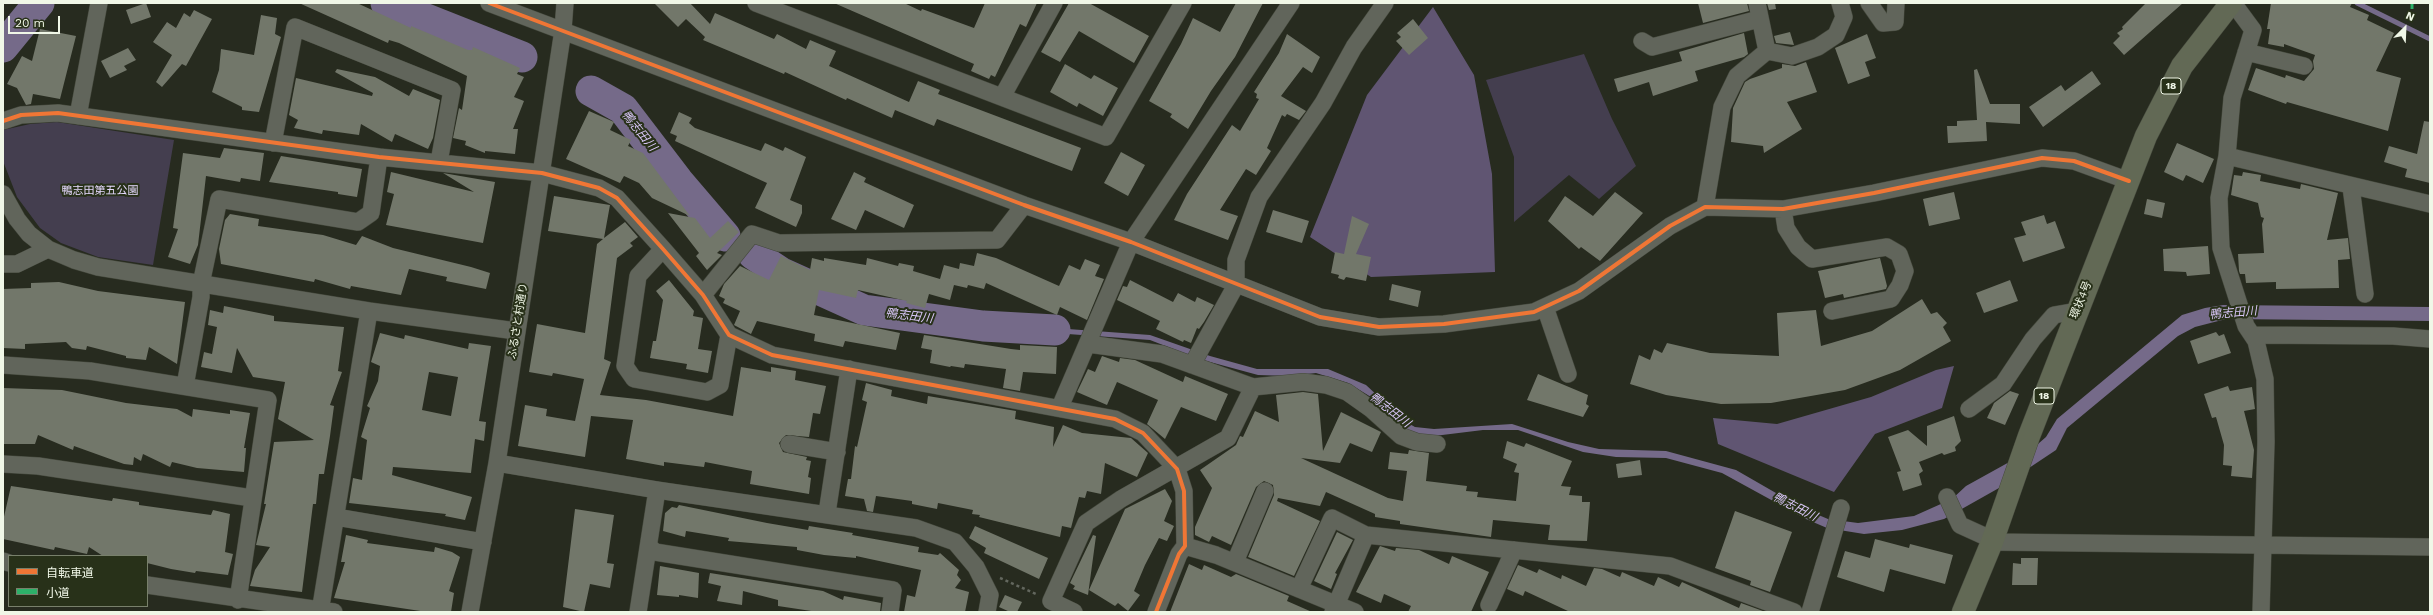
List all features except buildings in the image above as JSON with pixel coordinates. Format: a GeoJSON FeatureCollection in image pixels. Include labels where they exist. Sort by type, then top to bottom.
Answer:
{"type":"FeatureCollection","features":[{"type":"Feature","properties":{"kind":"main road","name":"環状4号"},"geometry":{"type":"LineString","coordinates":[[1963,612],[1992,541],[2029,436],[2077,311],[2146,136],[2182,66],[2232,3]]}},
{"type":"Feature","properties":{"kind":"street"},"geometry":{"type":"LineString","coordinates":[[78,116],[99,3]]}},
{"type":"Feature","properties":{"kind":"street"},"geometry":{"type":"LineString","coordinates":[[489,3],[1024,205],[1132,242],[1236,285],[1320,317],[1379,327],[1444,324],[1534,312],[1579,291],[1670,226],[1705,206],[1783,209],[1881,192],[2042,158],[2074,161],[2129,181]]}},
{"type":"Feature","properties":{"kind":"street","name":"ふるさと村通り"},"geometry":{"type":"LineString","coordinates":[[470,612],[497,463],[516,331],[542,173],[563,30],[565,3]]}},
{"type":"Feature","properties":{"kind":"street"},"geometry":{"type":"LineString","coordinates":[[756,3],[1106,137],[1183,3]]}},
{"type":"Feature","properties":{"kind":"street"},"geometry":{"type":"LineString","coordinates":[[1002,97],[1054,3]]}},
{"type":"Feature","properties":{"kind":"street"},"geometry":{"type":"LineString","coordinates":[[1060,407],[1132,242],[1291,3]]}},
{"type":"Feature","properties":{"kind":"street"},"geometry":{"type":"LineString","coordinates":[[1193,364],[1236,285],[1236,260],[1259,196],[1323,103],[1354,47],[1385,3]]}},
{"type":"Feature","properties":{"kind":"street"},"geometry":{"type":"LineString","coordinates":[[1767,51],[1792,56],[1818,47],[1836,35],[1844,17],[1840,3]]}},
{"type":"Feature","properties":{"kind":"street"},"geometry":{"type":"LineString","coordinates":[[1869,3],[1883,23],[1895,22],[1896,3]]}},
{"type":"Feature","properties":{"kind":"street"},"geometry":{"type":"LineString","coordinates":[[2232,3],[2253,30],[2232,98],[2227,156],[2219,198],[2221,248],[2238,302],[2249,331],[2256,341],[2265,379],[2266,442],[2261,547],[2260,612]]}},
{"type":"Feature","properties":{"kind":"street"},"geometry":{"type":"LineString","coordinates":[[1642,41],[1652,48],[1758,11],[1767,51]]}},
{"type":"Feature","properties":{"kind":"street"},"geometry":{"type":"LineString","coordinates":[[273,143],[295,27],[452,90],[439,162]]}},
{"type":"Feature","properties":{"kind":"street"},"geometry":{"type":"LineString","coordinates":[[1705,206],[1722,108],[1737,76],[1767,51]]}},
{"type":"Feature","properties":{"kind":"street"},"geometry":{"type":"LineString","coordinates":[[2246,52],[2304,66]]}},
{"type":"Feature","properties":{"kind":"street"},"geometry":{"type":"LineString","coordinates":[[3,121],[21,115],[58,113],[379,157],[542,173],[599,188],[617,198],[663,249],[703,295],[729,335],[772,355],[1060,407],[1115,419],[1143,433],[1177,469],[1184,491],[1185,546],[1180,554],[1156,612]]}},
{"type":"Feature","properties":{"kind":"street"},"geometry":{"type":"LineString","coordinates":[[2227,156],[2351,187],[2430,204]]}},
{"type":"Feature","properties":{"kind":"street"},"geometry":{"type":"LineString","coordinates":[[185,386],[201,297],[201,284],[219,199],[358,222],[371,213],[379,157]]}},
{"type":"Feature","properties":{"kind":"street"},"geometry":{"type":"LineString","coordinates":[[2351,187],[2365,294]]}},
{"type":"Feature","properties":{"kind":"street"},"geometry":{"type":"LineString","coordinates":[[3,194],[17,219],[29,234],[48,249],[74,260],[98,267],[370,311],[516,331]]}},
{"type":"Feature","properties":{"kind":"street"},"geometry":{"type":"LineString","coordinates":[[703,295],[752,234],[779,244],[997,240],[1024,205]]}},
{"type":"Feature","properties":{"kind":"street"},"geometry":{"type":"LineString","coordinates":[[1783,209],[1786,228],[1798,247],[1812,259],[1887,247],[1899,254],[1904,272],[1900,285],[1891,299],[1832,311]]}},
{"type":"Feature","properties":{"kind":"street"},"geometry":{"type":"LineString","coordinates":[[3,264],[17,264],[48,249]]}},
{"type":"Feature","properties":{"kind":"street"},"geometry":{"type":"LineString","coordinates":[[663,249],[638,276],[624,366],[634,379],[707,392],[720,385],[729,335]]}},
{"type":"Feature","properties":{"kind":"street"},"geometry":{"type":"LineString","coordinates":[[1545,307],[1568,374]]}},
{"type":"Feature","properties":{"kind":"street"},"geometry":{"type":"LineString","coordinates":[[148,585],[238,600],[307,610],[325,611],[336,517],[370,311]]}},
{"type":"Feature","properties":{"kind":"street"},"geometry":{"type":"LineString","coordinates":[[1969,409],[2003,384],[2034,339],[2054,315],[2077,311]]}},
{"type":"Feature","properties":{"kind":"street"},"geometry":{"type":"LineString","coordinates":[[2249,331],[2393,336],[2430,339]]}},
{"type":"Feature","properties":{"kind":"street"},"geometry":{"type":"LineString","coordinates":[[1088,344],[1162,354],[1193,364],[1252,387],[1303,382],[1326,385],[1347,392],[1371,408],[1401,436],[1417,442],[1437,444]]}},
{"type":"Feature","properties":{"kind":"street"},"geometry":{"type":"LineString","coordinates":[[3,365],[90,371],[268,400],[252,498],[238,600]]}},
{"type":"Feature","properties":{"kind":"street"},"geometry":{"type":"LineString","coordinates":[[827,514],[849,369]]}},
{"type":"Feature","properties":{"kind":"street"},"geometry":{"type":"LineString","coordinates":[[1074,612],[1051,601],[1086,523],[1121,498],[1177,469],[1228,438],[1252,387]]}},
{"type":"Feature","properties":{"kind":"street"},"geometry":{"type":"LineString","coordinates":[[789,444],[837,452]]}},
{"type":"Feature","properties":{"kind":"street"},"geometry":{"type":"LineString","coordinates":[[497,463],[657,490],[827,514],[923,530],[955,542],[976,567],[990,595],[987,612]]}},
{"type":"Feature","properties":{"kind":"street"},"geometry":{"type":"LineString","coordinates":[[3,464],[38,466],[252,498]]}},
{"type":"Feature","properties":{"kind":"street"},"geometry":{"type":"LineString","coordinates":[[638,612],[657,490]]}},
{"type":"Feature","properties":{"kind":"street"},"geometry":{"type":"LineString","coordinates":[[1235,562],[1266,491]]}},
{"type":"Feature","properties":{"kind":"street"},"geometry":{"type":"LineString","coordinates":[[1947,497],[1960,525],[1992,541],[2261,547],[2430,547]]}},
{"type":"Feature","properties":{"kind":"street"},"geometry":{"type":"LineString","coordinates":[[1810,612],[1840,511]]}},
{"type":"Feature","properties":{"kind":"street"},"geometry":{"type":"LineString","coordinates":[[336,517],[483,542]]}},
{"type":"Feature","properties":{"kind":"street"},"geometry":{"type":"LineString","coordinates":[[1299,589],[1332,518],[1366,535],[1670,566],[1794,612]]}},
{"type":"Feature","properties":{"kind":"street"},"geometry":{"type":"LineString","coordinates":[[1335,608],[1366,535]]}},
{"type":"Feature","properties":{"kind":"street"},"geometry":{"type":"LineString","coordinates":[[649,546],[655,552],[893,590],[890,612]]}},
{"type":"Feature","properties":{"kind":"street"},"geometry":{"type":"LineString","coordinates":[[1185,546],[1235,562],[1299,589],[1335,608],[1355,612]]}},
{"type":"Feature","properties":{"kind":"street"},"geometry":{"type":"LineString","coordinates":[[1489,605],[1514,550]]}},
{"type":"Feature","properties":{"kind":"path"},"geometry":{"type":"LineString","coordinates":[[976,567],[1051,601]]}},
{"type":"Feature","properties":{"kind":"green space"},"geometry":{"type":"Polygon","coordinates":[[[1584,54],[1612,119],[1636,166],[1599,199],[1569,175],[1514,222],[1514,157],[1486,80],[1584,54]]]}},
{"type":"Feature","properties":{"kind":"green space","name":"鴨志田第五公園"},"geometry":{"type":"Polygon","coordinates":[[[57,122],[174,140],[153,265],[98,257],[61,243],[40,228],[17,197],[3,161],[3,130],[30,124],[57,122]]]}},
{"type":"Feature","properties":{"kind":"shaded area"},"geometry":{"type":"Polygon","coordinates":[[[1433,7],[1474,75],[1492,174],[1495,272],[1371,277],[1310,237],[1367,95],[1433,7]]]}},
{"type":"Feature","properties":{"kind":"shaded area"},"geometry":{"type":"Polygon","coordinates":[[[1954,366],[1942,408],[1875,434],[1834,492],[1718,444],[1713,418],[1777,424],[1871,397],[1936,370],[1954,366]]]}},
{"type":"Feature","properties":{"kind":"water"},"geometry":{"type":"Polygon","coordinates":[[[2223,305],[2430,307],[2430,321],[2226,319],[2195,327],[2178,336],[2067,428],[2056,450],[1999,488],[1944,519],[1902,530],[1864,534],[1827,528],[1806,519],[1722,473],[1666,458],[1616,457],[1583,452],[1518,430],[1483,430],[1434,436],[1420,434],[1405,429],[1371,397],[1348,383],[1316,373],[1289,376],[1258,375],[1199,359],[1150,340],[1013,330],[1013,325],[1150,335],[1210,356],[1257,369],[1328,369],[1366,385],[1406,422],[1415,427],[1434,429],[1512,424],[1568,442],[1599,449],[1666,451],[1736,470],[1802,508],[1828,519],[1858,523],[1914,516],[1952,499],[1966,486],[2031,450],[2046,437],[2057,419],[2182,315],[2205,308],[2223,305]]]}},
{"type":"Feature","properties":{"kind":"waterway","name":"鴨志田川"},"geometry":{"type":"LineString","coordinates":[[3,47],[39,3]]}},
{"type":"Feature","properties":{"kind":"waterway","name":"鴨志田川"},"geometry":{"type":"LineString","coordinates":[[386,3],[522,57]]}},
{"type":"Feature","properties":{"kind":"waterway"},"geometry":{"type":"LineString","coordinates":[[2357,3],[2430,39]]}},
{"type":"Feature","properties":{"kind":"waterway","name":"鴨志田川"},"geometry":{"type":"LineString","coordinates":[[591,91],[623,109],[678,181],[725,236]]}},
{"type":"Feature","properties":{"kind":"waterway","name":"鴨志田川"},"geometry":{"type":"LineString","coordinates":[[753,254],[780,272],[864,310],[983,326],[1055,330]]}},
{"type":"Feature","properties":{"kind":"marked path"},"geometry":{"type":"LineString","coordinates":[[2412,3],[2412,10]]}},
{"type":"Feature","properties":{"kind":"cycle path"},"geometry":{"type":"LineString","coordinates":[[489,3],[1024,205],[1131,242],[1320,317],[1379,327],[1444,324],[1534,312],[1579,291],[1670,226],[1705,207],[1783,209],[1874,193],[2042,158],[2074,161],[2129,181]]}},
{"type":"Feature","properties":{"kind":"cycle path"},"geometry":{"type":"LineString","coordinates":[[3,121],[21,115],[58,113],[379,157],[542,173],[599,188],[617,198],[663,249],[703,295],[729,335],[772,355],[1115,419],[1143,433],[1177,469],[1184,491],[1185,546],[1179,554],[1156,612]]}}]}
